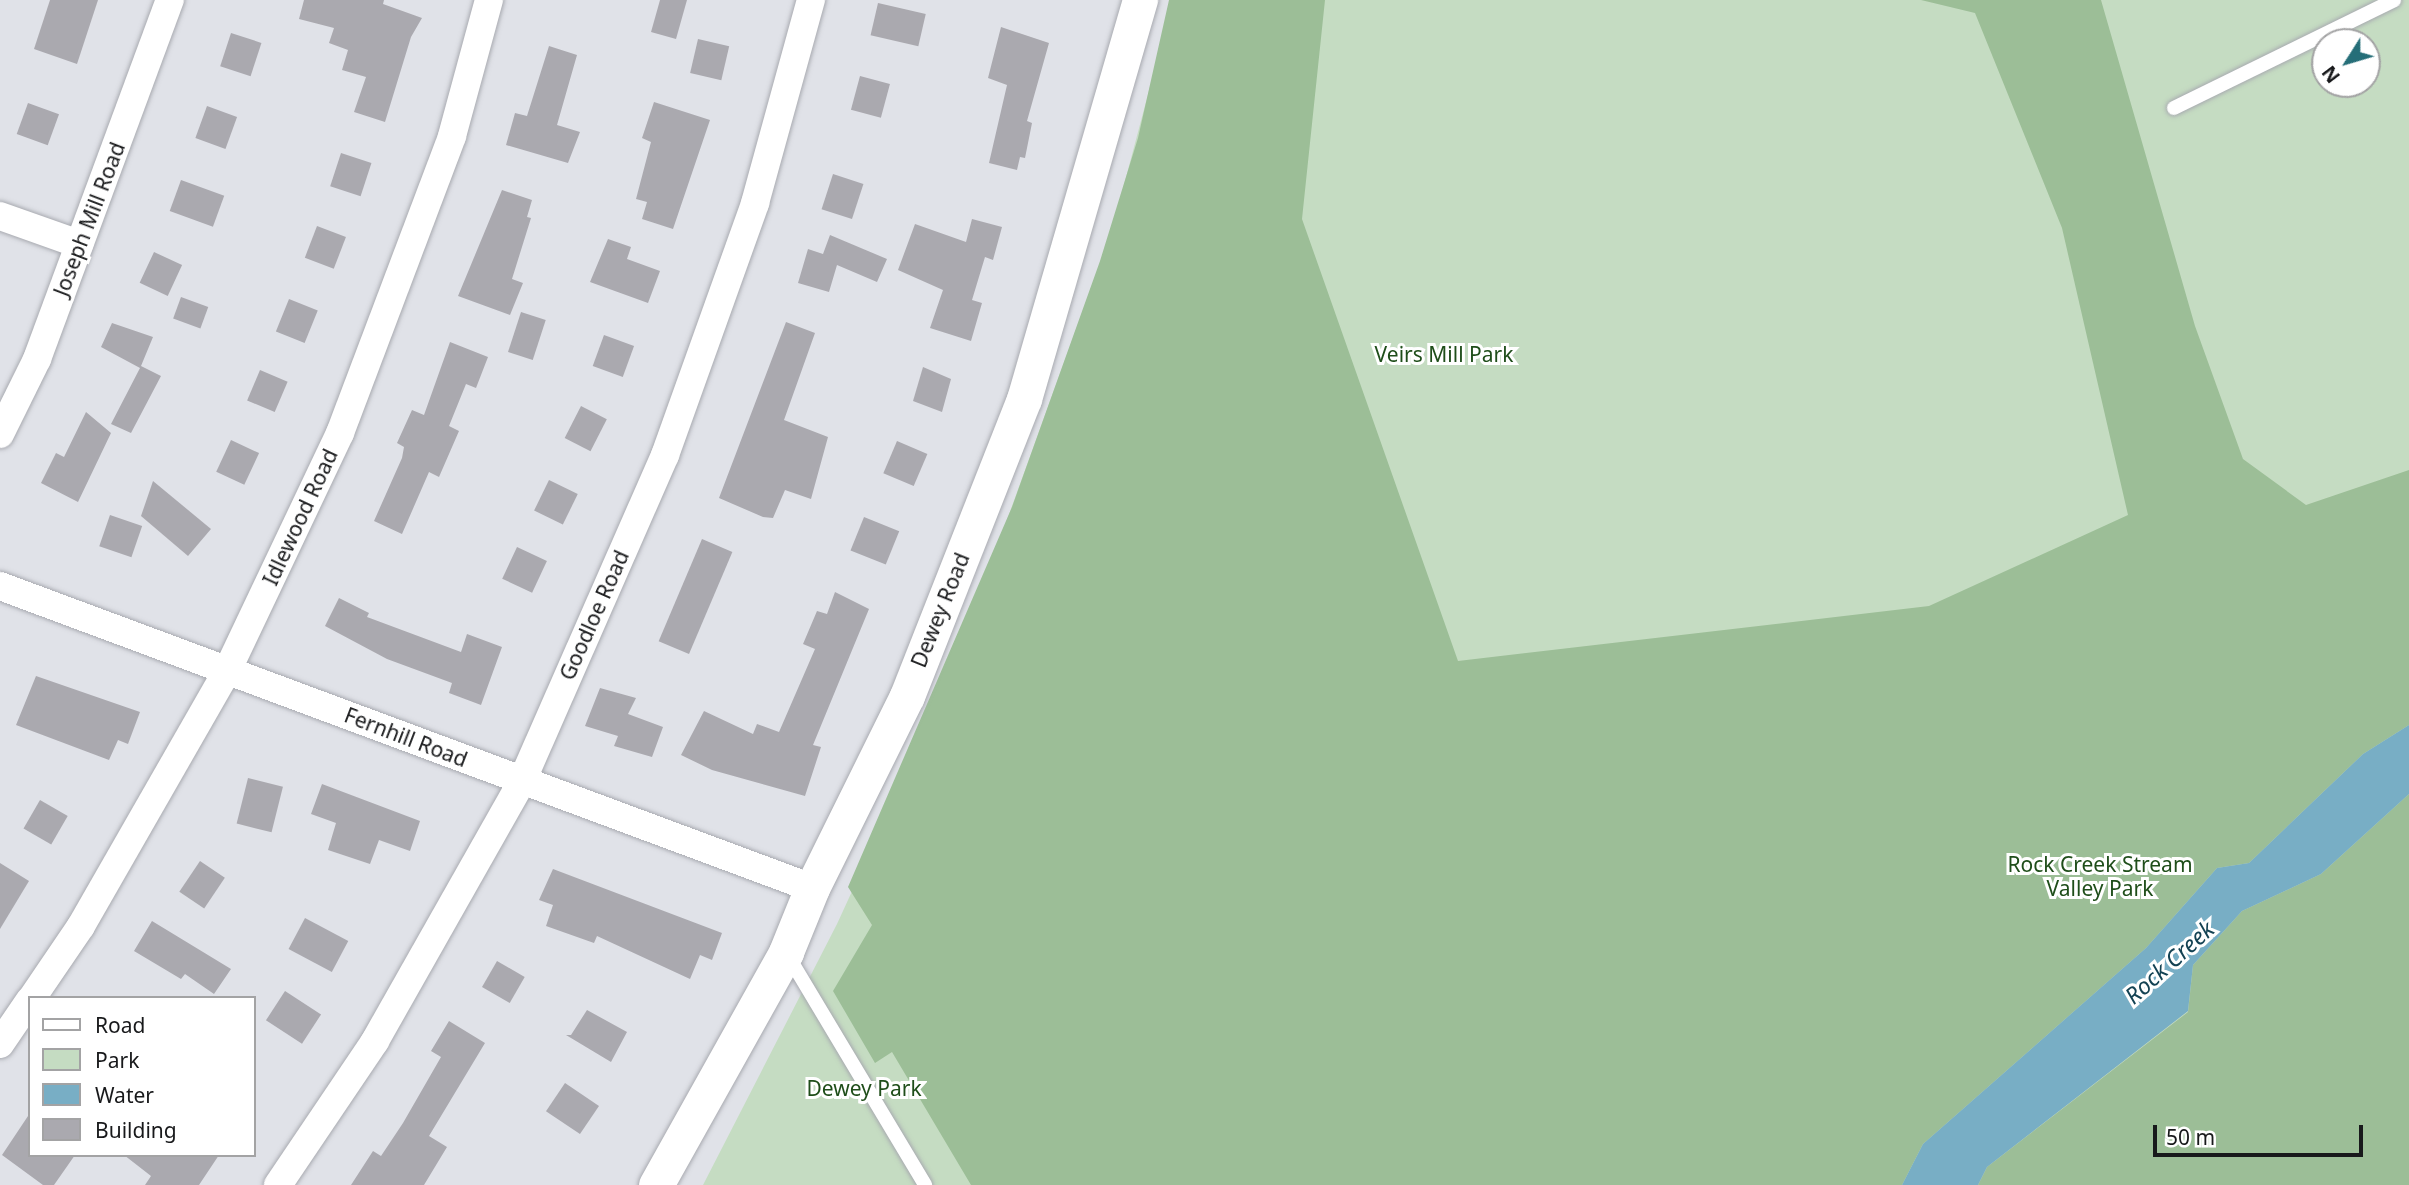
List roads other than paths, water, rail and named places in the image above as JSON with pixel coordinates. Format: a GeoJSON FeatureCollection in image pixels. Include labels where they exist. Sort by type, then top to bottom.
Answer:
{"type":"FeatureCollection","features":[{"type":"Feature","properties":{"kind":"street","name":"Joseph Mill Road"},"geometry":{"type":"LineString","coordinates":[[0,434],[37,359],[170,0]]}},
{"type":"Feature","properties":{"kind":"street","name":"Idlewood Road"},"geometry":{"type":"LineString","coordinates":[[33,996],[81,926],[228,669],[340,433],[452,136],[489,0]]}},
{"type":"Feature","properties":{"kind":"street","name":"Goodloe Road"},"geometry":{"type":"LineString","coordinates":[[278,1185],[375,1041],[522,781],[665,455],[755,203],[811,0]]}},
{"type":"Feature","properties":{"kind":"street","name":"Dewey Road"},"geometry":{"type":"LineString","coordinates":[[656,1185],[786,953],[812,888],[906,696],[1024,399],[1140,0]]}},
{"type":"Feature","properties":{"kind":"street"},"geometry":{"type":"LineString","coordinates":[[0,216],[79,244]]}},
{"type":"Feature","properties":{"kind":"street","name":"Fernhill Road"},"geometry":{"type":"LineString","coordinates":[[0,586],[812,888]]}},
{"type":"Feature","properties":{"kind":"street","name":"Idlewood Road"},"geometry":{"type":"LineString","coordinates":[[0,1044],[28,1003]]}},
{"type":"Feature","properties":{"kind":"lane"},"geometry":{"type":"LineString","coordinates":[[2174,108],[2394,0]]}},
{"type":"Feature","properties":{"kind":"lane"},"geometry":{"type":"LineString","coordinates":[[786,953],[925,1185]]}},
{"type":"Feature","properties":{"kind":"water","name":"Rock Creek"},"geometry":{"type":"Polygon","coordinates":[[[2409,725],[2409,794],[2321,874],[2242,911],[2193,965],[2188,1011],[1987,1167],[1978,1185],[1902,1185],[1923,1144],[2146,948],[2217,868],[2249,863],[2363,754],[2409,725]]]}},
{"type":"Feature","properties":{"kind":"park label","name":"Veirs Mill Park"},"geometry":{"type":"Point","coordinates":[1444,354]}},
{"type":"Feature","properties":{"kind":"park label","name":"Rock Creek Stream Valley Park"},"geometry":{"type":"Point","coordinates":[2100,876]}},
{"type":"Feature","properties":{"kind":"park label","name":"Dewey Park"},"geometry":{"type":"Point","coordinates":[864,1088]}}]}
